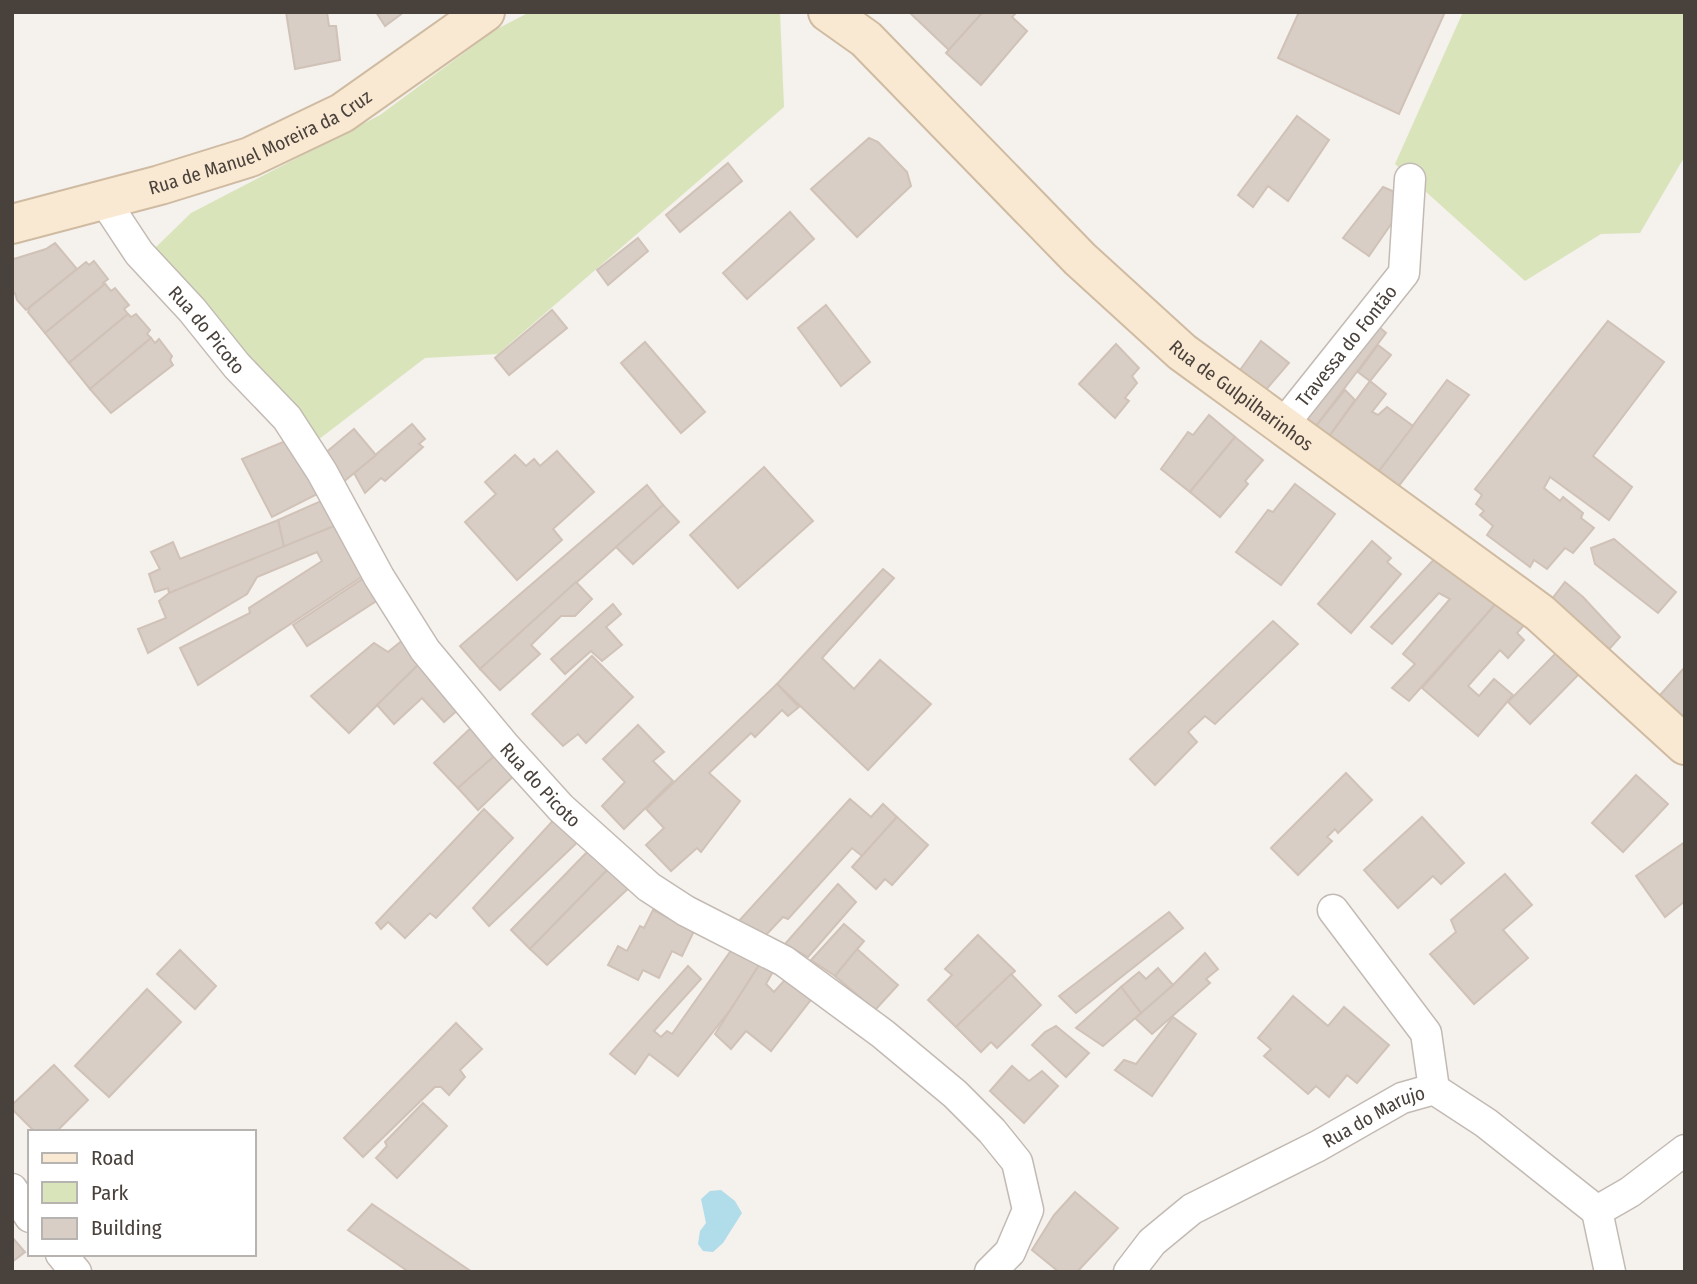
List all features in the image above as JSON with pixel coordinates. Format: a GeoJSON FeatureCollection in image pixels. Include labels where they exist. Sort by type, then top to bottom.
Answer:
{"type":"FeatureCollection","features":[{"type":"Feature","properties":{"kind":"street","name":"Rua de Manuel Moreira da Cruz"},"geometry":{"type":"LineString","coordinates":[[13,219],[103,200],[250,157],[342,113],[485,12]]}},
{"type":"Feature","properties":{"kind":"street","name":"Rua de Gulpilharinhos"},"geometry":{"type":"LineString","coordinates":[[828,12],[866,39],[1091,269],[1182,352],[1540,613],[1685,745]]}},
{"type":"Feature","properties":{"kind":"street","name":"Travessa do Fontão"},"geometry":{"type":"LineString","coordinates":[[1282,426],[1404,273],[1410,179]]}},
{"type":"Feature","properties":{"kind":"street","name":"Rua do Picoto"},"geometry":{"type":"LineString","coordinates":[[103,200],[139,253],[192,310],[237,366],[287,418],[322,472],[379,577],[425,650],[504,745],[561,808],[649,887],[686,911],[784,961],[883,1034],[955,1094],[992,1131],[1017,1162],[1028,1210],[1010,1252],[990,1272]]}},
{"type":"Feature","properties":{"kind":"street"},"geometry":{"type":"LineString","coordinates":[[1333,910],[1426,1033],[1434,1089]]}},
{"type":"Feature","properties":{"kind":"street","name":"Rua do Marujo"},"geometry":{"type":"LineString","coordinates":[[1129,1272],[1152,1242],[1192,1209],[1318,1146],[1402,1098],[1434,1089],[1486,1123],[1597,1211]]}},
{"type":"Feature","properties":{"kind":"street"},"geometry":{"type":"LineString","coordinates":[[1610,1272],[1597,1211],[1630,1192],[1685,1150]]}},
{"type":"Feature","properties":{"kind":"street"},"geometry":{"type":"LineString","coordinates":[[12,1189],[28,1214]]}},
{"type":"Feature","properties":{"kind":"street"},"geometry":{"type":"LineString","coordinates":[[63,1256],[76,1272]]}},
{"type":"Feature","properties":{"kind":"green space"},"geometry":{"type":"Polygon","coordinates":[[[530,12],[780,12],[784,107],[498,354],[425,358],[314,443],[154,249],[191,213],[380,115],[495,30],[530,12]]]}},
{"type":"Feature","properties":{"kind":"green space"},"geometry":{"type":"Polygon","coordinates":[[[1463,12],[1685,12],[1685,156],[1640,233],[1601,234],[1525,281],[1395,164],[1463,12]]]}},
{"type":"Feature","properties":{"kind":"water"},"geometry":{"type":"Polygon","coordinates":[[[721,1190],[735,1201],[742,1213],[723,1243],[713,1252],[703,1251],[698,1244],[700,1231],[706,1223],[701,1199],[710,1191],[721,1190]]]}},
{"type":"Feature","properties":{"kind":"building"},"geometry":{"type":"Polygon","coordinates":[[[286,12],[327,12],[329,26],[336,26],[340,60],[295,69],[286,12]]]}},
{"type":"Feature","properties":{"kind":"building"},"geometry":{"type":"Polygon","coordinates":[[[376,12],[404,12],[385,26],[376,12]]]}},
{"type":"Feature","properties":{"kind":"building"},"geometry":{"type":"Polygon","coordinates":[[[909,12],[983,12],[949,50],[909,12]]]}},
{"type":"Feature","properties":{"kind":"building"},"geometry":{"type":"Polygon","coordinates":[[[983,12],[1017,12],[1012,17],[1027,31],[981,85],[946,53],[983,12]]]}},
{"type":"Feature","properties":{"kind":"building"},"geometry":{"type":"Polygon","coordinates":[[[1299,12],[1445,12],[1399,114],[1278,58],[1299,12]]]}},
{"type":"Feature","properties":{"kind":"building"},"geometry":{"type":"Polygon","coordinates":[[[1297,116],[1329,140],[1288,201],[1268,186],[1253,207],[1238,195],[1297,116]]]}},
{"type":"Feature","properties":{"kind":"building"},"geometry":{"type":"Polygon","coordinates":[[[869,138],[878,142],[907,172],[911,186],[857,237],[811,189],[869,138]]]}},
{"type":"Feature","properties":{"kind":"building"},"geometry":{"type":"Polygon","coordinates":[[[728,163],[742,181],[680,232],[666,215],[728,163]]]}},
{"type":"Feature","properties":{"kind":"building"},"geometry":{"type":"Polygon","coordinates":[[[1383,187],[1397,193],[1396,217],[1369,256],[1343,238],[1383,187]]]}},
{"type":"Feature","properties":{"kind":"building"},"geometry":{"type":"Polygon","coordinates":[[[790,212],[814,239],[747,299],[723,273],[790,212]]]}},
{"type":"Feature","properties":{"kind":"building"},"geometry":{"type":"Polygon","coordinates":[[[638,238],[648,251],[608,285],[597,270],[638,238]]]}},
{"type":"Feature","properties":{"kind":"building"},"geometry":{"type":"Polygon","coordinates":[[[55,243],[77,269],[26,310],[17,300],[15,293],[12,294],[12,256],[14,259],[46,249],[55,243]]]}},
{"type":"Feature","properties":{"kind":"building"},"geometry":{"type":"Polygon","coordinates":[[[94,261],[108,279],[103,283],[105,284],[45,333],[28,312],[30,307],[86,262],[89,265],[94,261]]]}},
{"type":"Feature","properties":{"kind":"building"},"geometry":{"type":"Polygon","coordinates":[[[105,284],[111,291],[115,288],[129,305],[124,309],[128,314],[69,363],[45,333],[105,284]]]}},
{"type":"Feature","properties":{"kind":"building"},"geometry":{"type":"Polygon","coordinates":[[[826,305],[870,362],[841,386],[798,328],[826,305]]]}},
{"type":"Feature","properties":{"kind":"building"},"geometry":{"type":"Polygon","coordinates":[[[552,310],[567,328],[509,375],[495,358],[552,310]]]}},
{"type":"Feature","properties":{"kind":"building"},"geometry":{"type":"Polygon","coordinates":[[[128,314],[131,317],[136,314],[150,330],[147,334],[151,338],[90,389],[69,363],[128,314]]]}},
{"type":"Feature","properties":{"kind":"building"},"geometry":{"type":"Polygon","coordinates":[[[1372,321],[1386,333],[1313,430],[1300,419],[1372,321]]]}},
{"type":"Feature","properties":{"kind":"building"},"geometry":{"type":"Polygon","coordinates":[[[1608,321],[1664,362],[1593,456],[1632,487],[1609,520],[1550,477],[1544,488],[1560,501],[1563,497],[1583,513],[1581,518],[1594,528],[1573,553],[1565,548],[1547,569],[1534,560],[1530,567],[1487,535],[1493,526],[1480,515],[1484,511],[1476,504],[1482,495],[1475,489],[1608,321]]]}},
{"type":"Feature","properties":{"kind":"building"},"geometry":{"type":"Polygon","coordinates":[[[151,338],[155,343],[159,339],[172,356],[170,360],[173,365],[111,413],[90,389],[151,338]]]}},
{"type":"Feature","properties":{"kind":"building"},"geometry":{"type":"Polygon","coordinates":[[[1261,341],[1289,363],[1264,392],[1240,370],[1261,341]]]}},
{"type":"Feature","properties":{"kind":"building"},"geometry":{"type":"Polygon","coordinates":[[[645,342],[705,412],[681,433],[621,363],[645,342]]]}},
{"type":"Feature","properties":{"kind":"building"},"geometry":{"type":"Polygon","coordinates":[[[1116,344],[1139,368],[1132,376],[1137,383],[1125,398],[1129,401],[1115,418],[1079,384],[1116,344]]]}},
{"type":"Feature","properties":{"kind":"building"},"geometry":{"type":"Polygon","coordinates":[[[1378,345],[1391,355],[1370,381],[1358,372],[1378,345]]]}},
{"type":"Feature","properties":{"kind":"building"},"geometry":{"type":"Polygon","coordinates":[[[1447,380],[1469,395],[1394,492],[1375,476],[1447,380]]]}},
{"type":"Feature","properties":{"kind":"building"},"geometry":{"type":"Polygon","coordinates":[[[1370,381],[1386,394],[1372,412],[1378,415],[1387,407],[1413,426],[1375,476],[1327,439],[1370,381]]]}},
{"type":"Feature","properties":{"kind":"building"},"geometry":{"type":"Polygon","coordinates":[[[1345,390],[1355,400],[1327,439],[1313,430],[1345,390]]]}},
{"type":"Feature","properties":{"kind":"building"},"geometry":{"type":"Polygon","coordinates":[[[1209,415],[1235,437],[1190,492],[1161,469],[1188,432],[1193,435],[1209,415]]]}},
{"type":"Feature","properties":{"kind":"building"},"geometry":{"type":"Polygon","coordinates":[[[412,424],[425,439],[419,444],[423,447],[385,481],[381,478],[365,493],[354,473],[412,424]]]}},
{"type":"Feature","properties":{"kind":"building"},"geometry":{"type":"Polygon","coordinates":[[[354,429],[376,455],[342,483],[323,455],[354,429]]]}},
{"type":"Feature","properties":{"kind":"building"},"geometry":{"type":"Polygon","coordinates":[[[1235,437],[1263,460],[1245,481],[1248,484],[1220,517],[1190,492],[1235,437]]]}},
{"type":"Feature","properties":{"kind":"building"},"geometry":{"type":"Polygon","coordinates":[[[288,440],[321,492],[272,517],[242,459],[288,440]]]}},
{"type":"Feature","properties":{"kind":"building"},"geometry":{"type":"Polygon","coordinates":[[[557,451],[594,492],[553,529],[562,540],[517,580],[465,522],[496,494],[485,482],[515,455],[526,466],[534,459],[540,466],[557,451]]]}},
{"type":"Feature","properties":{"kind":"building"},"geometry":{"type":"Polygon","coordinates":[[[764,467],[813,521],[738,588],[690,535],[764,467]]]}},
{"type":"Feature","properties":{"kind":"building"},"geometry":{"type":"Polygon","coordinates":[[[1295,484],[1335,514],[1281,585],[1236,552],[1268,510],[1273,512],[1295,484]]]}},
{"type":"Feature","properties":{"kind":"building"},"geometry":{"type":"Polygon","coordinates":[[[647,485],[663,505],[480,669],[460,646],[647,485]]]}},
{"type":"Feature","properties":{"kind":"building"},"geometry":{"type":"Polygon","coordinates":[[[328,498],[339,524],[284,547],[278,520],[328,498]]]}},
{"type":"Feature","properties":{"kind":"building"},"geometry":{"type":"Polygon","coordinates":[[[663,505],[679,522],[633,564],[616,547],[663,505]]]}},
{"type":"Feature","properties":{"kind":"building"},"geometry":{"type":"Polygon","coordinates":[[[278,520],[284,547],[169,593],[168,588],[155,592],[149,574],[160,569],[151,552],[173,542],[180,559],[278,520]]]}},
{"type":"Feature","properties":{"kind":"building"},"geometry":{"type":"Polygon","coordinates":[[[339,524],[366,574],[198,685],[180,648],[250,613],[249,608],[322,561],[317,552],[257,577],[247,594],[148,653],[138,629],[166,618],[159,601],[169,593],[339,524]]]}},
{"type":"Feature","properties":{"kind":"building"},"geometry":{"type":"Polygon","coordinates":[[[1614,539],[1676,592],[1658,613],[1595,564],[1591,548],[1614,539]]]}},
{"type":"Feature","properties":{"kind":"building"},"geometry":{"type":"Polygon","coordinates":[[[1372,541],[1391,558],[1387,562],[1401,574],[1351,633],[1318,604],[1372,541]]]}},
{"type":"Feature","properties":{"kind":"building"},"geometry":{"type":"Polygon","coordinates":[[[1438,555],[1500,599],[1409,701],[1392,688],[1415,664],[1403,654],[1450,599],[1439,593],[1392,644],[1371,627],[1438,555]]]}},
{"type":"Feature","properties":{"kind":"building"},"geometry":{"type":"Polygon","coordinates":[[[883,569],[894,578],[822,658],[854,689],[880,660],[931,704],[868,770],[777,684],[883,569]]]}},
{"type":"Feature","properties":{"kind":"building"},"geometry":{"type":"Polygon","coordinates":[[[367,576],[381,598],[307,646],[293,625],[367,576]]]}},
{"type":"Feature","properties":{"kind":"building"},"geometry":{"type":"Polygon","coordinates":[[[576,582],[592,599],[575,616],[561,616],[531,645],[540,654],[500,690],[480,669],[576,582]]]}},
{"type":"Feature","properties":{"kind":"building"},"geometry":{"type":"Polygon","coordinates":[[[1565,582],[1583,597],[1620,637],[1603,656],[1549,603],[1565,582]]]}},
{"type":"Feature","properties":{"kind":"building"},"geometry":{"type":"Polygon","coordinates":[[[1500,599],[1527,622],[1517,633],[1524,640],[1508,658],[1500,650],[1468,686],[1479,696],[1494,679],[1513,695],[1478,736],[1422,688],[1500,599]]]}},
{"type":"Feature","properties":{"kind":"building"},"geometry":{"type":"Polygon","coordinates":[[[613,604],[621,614],[606,627],[622,645],[602,661],[591,651],[565,674],[551,659],[613,604]]]}},
{"type":"Feature","properties":{"kind":"building"},"geometry":{"type":"Polygon","coordinates":[[[1273,621],[1298,644],[1215,724],[1205,716],[1188,732],[1197,742],[1155,785],[1130,759],[1273,621]]]}},
{"type":"Feature","properties":{"kind":"building"},"geometry":{"type":"Polygon","coordinates":[[[404,639],[419,664],[349,733],[311,696],[374,643],[388,652],[404,639]]]}},
{"type":"Feature","properties":{"kind":"building"},"geometry":{"type":"Polygon","coordinates":[[[1560,649],[1582,671],[1530,724],[1508,702],[1560,649]]]}},
{"type":"Feature","properties":{"kind":"building"},"geometry":{"type":"Polygon","coordinates":[[[592,656],[633,697],[586,743],[578,734],[563,746],[532,714],[592,656]]]}},
{"type":"Feature","properties":{"kind":"building"},"geometry":{"type":"Polygon","coordinates":[[[419,664],[460,708],[444,722],[422,698],[394,724],[377,705],[419,664]]]}},
{"type":"Feature","properties":{"kind":"building"},"geometry":{"type":"Polygon","coordinates":[[[1685,667],[1685,718],[1678,726],[1653,703],[1685,667]]]}},
{"type":"Feature","properties":{"kind":"building"},"geometry":{"type":"Polygon","coordinates":[[[777,684],[799,707],[788,716],[782,710],[755,737],[751,733],[709,773],[740,801],[701,852],[697,848],[671,871],[646,845],[664,828],[646,809],[777,684]]]}},
{"type":"Feature","properties":{"kind":"building"},"geometry":{"type":"Polygon","coordinates":[[[475,724],[500,751],[458,788],[434,763],[475,724]]]}},
{"type":"Feature","properties":{"kind":"building"},"geometry":{"type":"Polygon","coordinates":[[[638,725],[664,752],[653,761],[673,781],[624,829],[602,806],[625,782],[603,759],[638,725]]]}},
{"type":"Feature","properties":{"kind":"building"},"geometry":{"type":"Polygon","coordinates":[[[500,751],[521,769],[478,810],[458,788],[500,751]]]}},
{"type":"Feature","properties":{"kind":"building"},"geometry":{"type":"Polygon","coordinates":[[[1346,773],[1372,800],[1338,833],[1335,829],[1327,837],[1332,841],[1298,875],[1271,848],[1346,773]]]}},
{"type":"Feature","properties":{"kind":"building"},"geometry":{"type":"Polygon","coordinates":[[[1636,775],[1668,804],[1623,852],[1592,823],[1636,775]]]}},
{"type":"Feature","properties":{"kind":"building"},"geometry":{"type":"Polygon","coordinates":[[[850,799],[871,817],[883,804],[897,817],[862,856],[852,848],[788,919],[783,917],[764,937],[738,922],[850,799]]]}},
{"type":"Feature","properties":{"kind":"building"},"geometry":{"type":"Polygon","coordinates":[[[484,809],[513,838],[436,918],[430,913],[405,938],[388,922],[381,929],[376,923],[484,809]]]}},
{"type":"Feature","properties":{"kind":"building"},"geometry":{"type":"Polygon","coordinates":[[[560,813],[583,837],[489,926],[473,908],[560,813]]]}},
{"type":"Feature","properties":{"kind":"building"},"geometry":{"type":"Polygon","coordinates":[[[897,817],[928,845],[892,885],[885,879],[876,889],[852,867],[897,817]]]}},
{"type":"Feature","properties":{"kind":"building"},"geometry":{"type":"Polygon","coordinates":[[[1422,817],[1464,863],[1441,884],[1433,876],[1398,908],[1364,870],[1422,817]]]}},
{"type":"Feature","properties":{"kind":"building"},"geometry":{"type":"Polygon","coordinates":[[[1685,842],[1685,901],[1665,917],[1636,876],[1685,842]]]}},
{"type":"Feature","properties":{"kind":"building"},"geometry":{"type":"Polygon","coordinates":[[[592,847],[611,866],[530,949],[511,930],[592,847]]]}},
{"type":"Feature","properties":{"kind":"building"},"geometry":{"type":"Polygon","coordinates":[[[611,866],[633,884],[547,965],[530,949],[611,866]]]}},
{"type":"Feature","properties":{"kind":"building"},"geometry":{"type":"Polygon","coordinates":[[[1505,874],[1532,905],[1503,930],[1528,958],[1474,1004],[1430,954],[1456,932],[1451,920],[1505,874]]]}},
{"type":"Feature","properties":{"kind":"building"},"geometry":{"type":"Polygon","coordinates":[[[838,884],[856,902],[808,957],[785,944],[838,884]]]}},
{"type":"Feature","properties":{"kind":"building"},"geometry":{"type":"Polygon","coordinates":[[[653,910],[694,931],[682,956],[672,951],[659,978],[643,970],[638,980],[608,965],[618,946],[627,951],[640,926],[644,928],[653,910]]]}},
{"type":"Feature","properties":{"kind":"building"},"geometry":{"type":"Polygon","coordinates":[[[1169,912],[1183,928],[1076,1013],[1059,996],[1169,912]]]}},
{"type":"Feature","properties":{"kind":"building"},"geometry":{"type":"Polygon","coordinates":[[[844,924],[864,941],[835,976],[811,960],[844,924]]]}},
{"type":"Feature","properties":{"kind":"building"},"geometry":{"type":"Polygon","coordinates":[[[978,935],[1015,971],[956,1027],[928,1000],[952,975],[945,969],[978,935]]]}},
{"type":"Feature","properties":{"kind":"building"},"geometry":{"type":"Polygon","coordinates":[[[737,942],[763,959],[731,1009],[678,1076],[649,1054],[635,1074],[610,1054],[688,966],[701,979],[654,1031],[661,1037],[667,1031],[672,1034],[737,942]]]}},
{"type":"Feature","properties":{"kind":"building"},"geometry":{"type":"Polygon","coordinates":[[[857,949],[898,985],[875,1010],[835,976],[857,949]]]}},
{"type":"Feature","properties":{"kind":"building"},"geometry":{"type":"Polygon","coordinates":[[[180,950],[216,986],[195,1009],[157,974],[180,950]]]}},
{"type":"Feature","properties":{"kind":"building"},"geometry":{"type":"Polygon","coordinates":[[[1205,953],[1218,969],[1206,979],[1210,983],[1152,1034],[1135,1018],[1205,953]]]}},
{"type":"Feature","properties":{"kind":"building"},"geometry":{"type":"Polygon","coordinates":[[[763,959],[775,968],[766,984],[774,992],[791,973],[817,992],[771,1051],[746,1031],[731,1049],[715,1034],[763,959]]]}},
{"type":"Feature","properties":{"kind":"building"},"geometry":{"type":"Polygon","coordinates":[[[1158,968],[1173,985],[1141,1013],[1121,987],[1139,972],[1146,979],[1158,968]]]}},
{"type":"Feature","properties":{"kind":"building"},"geometry":{"type":"Polygon","coordinates":[[[1011,974],[1041,1005],[997,1048],[991,1042],[981,1052],[956,1027],[1011,974]]]}},
{"type":"Feature","properties":{"kind":"building"},"geometry":{"type":"Polygon","coordinates":[[[1121,987],[1141,1013],[1103,1046],[1076,1028],[1121,987]]]}},
{"type":"Feature","properties":{"kind":"building"},"geometry":{"type":"Polygon","coordinates":[[[147,989],[181,1022],[109,1097],[75,1066],[147,989]]]}},
{"type":"Feature","properties":{"kind":"building"},"geometry":{"type":"Polygon","coordinates":[[[1293,996],[1328,1026],[1344,1007],[1389,1045],[1357,1083],[1347,1075],[1329,1097],[1316,1086],[1308,1094],[1264,1056],[1271,1049],[1258,1038],[1293,996]]]}},
{"type":"Feature","properties":{"kind":"building"},"geometry":{"type":"Polygon","coordinates":[[[1173,1017],[1196,1034],[1152,1096],[1115,1070],[1124,1060],[1136,1064],[1173,1017]]]}},
{"type":"Feature","properties":{"kind":"building"},"geometry":{"type":"Polygon","coordinates":[[[456,1023],[482,1049],[460,1070],[465,1077],[449,1095],[441,1087],[435,1087],[363,1157],[344,1138],[456,1023]]]}},
{"type":"Feature","properties":{"kind":"building"},"geometry":{"type":"Polygon","coordinates":[[[1056,1026],[1089,1053],[1066,1077],[1032,1045],[1045,1032],[1056,1026]]]}},
{"type":"Feature","properties":{"kind":"building"},"geometry":{"type":"Polygon","coordinates":[[[54,1065],[88,1100],[58,1130],[33,1130],[12,1109],[12,1105],[54,1065]]]}},
{"type":"Feature","properties":{"kind":"building"},"geometry":{"type":"Polygon","coordinates":[[[1012,1066],[1029,1081],[1042,1071],[1058,1086],[1024,1123],[990,1091],[1012,1066]]]}},
{"type":"Feature","properties":{"kind":"building"},"geometry":{"type":"Polygon","coordinates":[[[423,1103],[447,1126],[397,1178],[376,1158],[387,1146],[385,1142],[423,1103]]]}},
{"type":"Feature","properties":{"kind":"building"},"geometry":{"type":"Polygon","coordinates":[[[1075,1192],[1118,1228],[1077,1272],[1059,1272],[1032,1250],[1054,1215],[1075,1192]]]}},
{"type":"Feature","properties":{"kind":"building"},"geometry":{"type":"Polygon","coordinates":[[[372,1204],[472,1272],[409,1272],[348,1230],[372,1204]]]}},
{"type":"Feature","properties":{"kind":"building"},"geometry":{"type":"Polygon","coordinates":[[[12,1237],[25,1252],[12,1262],[12,1237]]]}}]}
